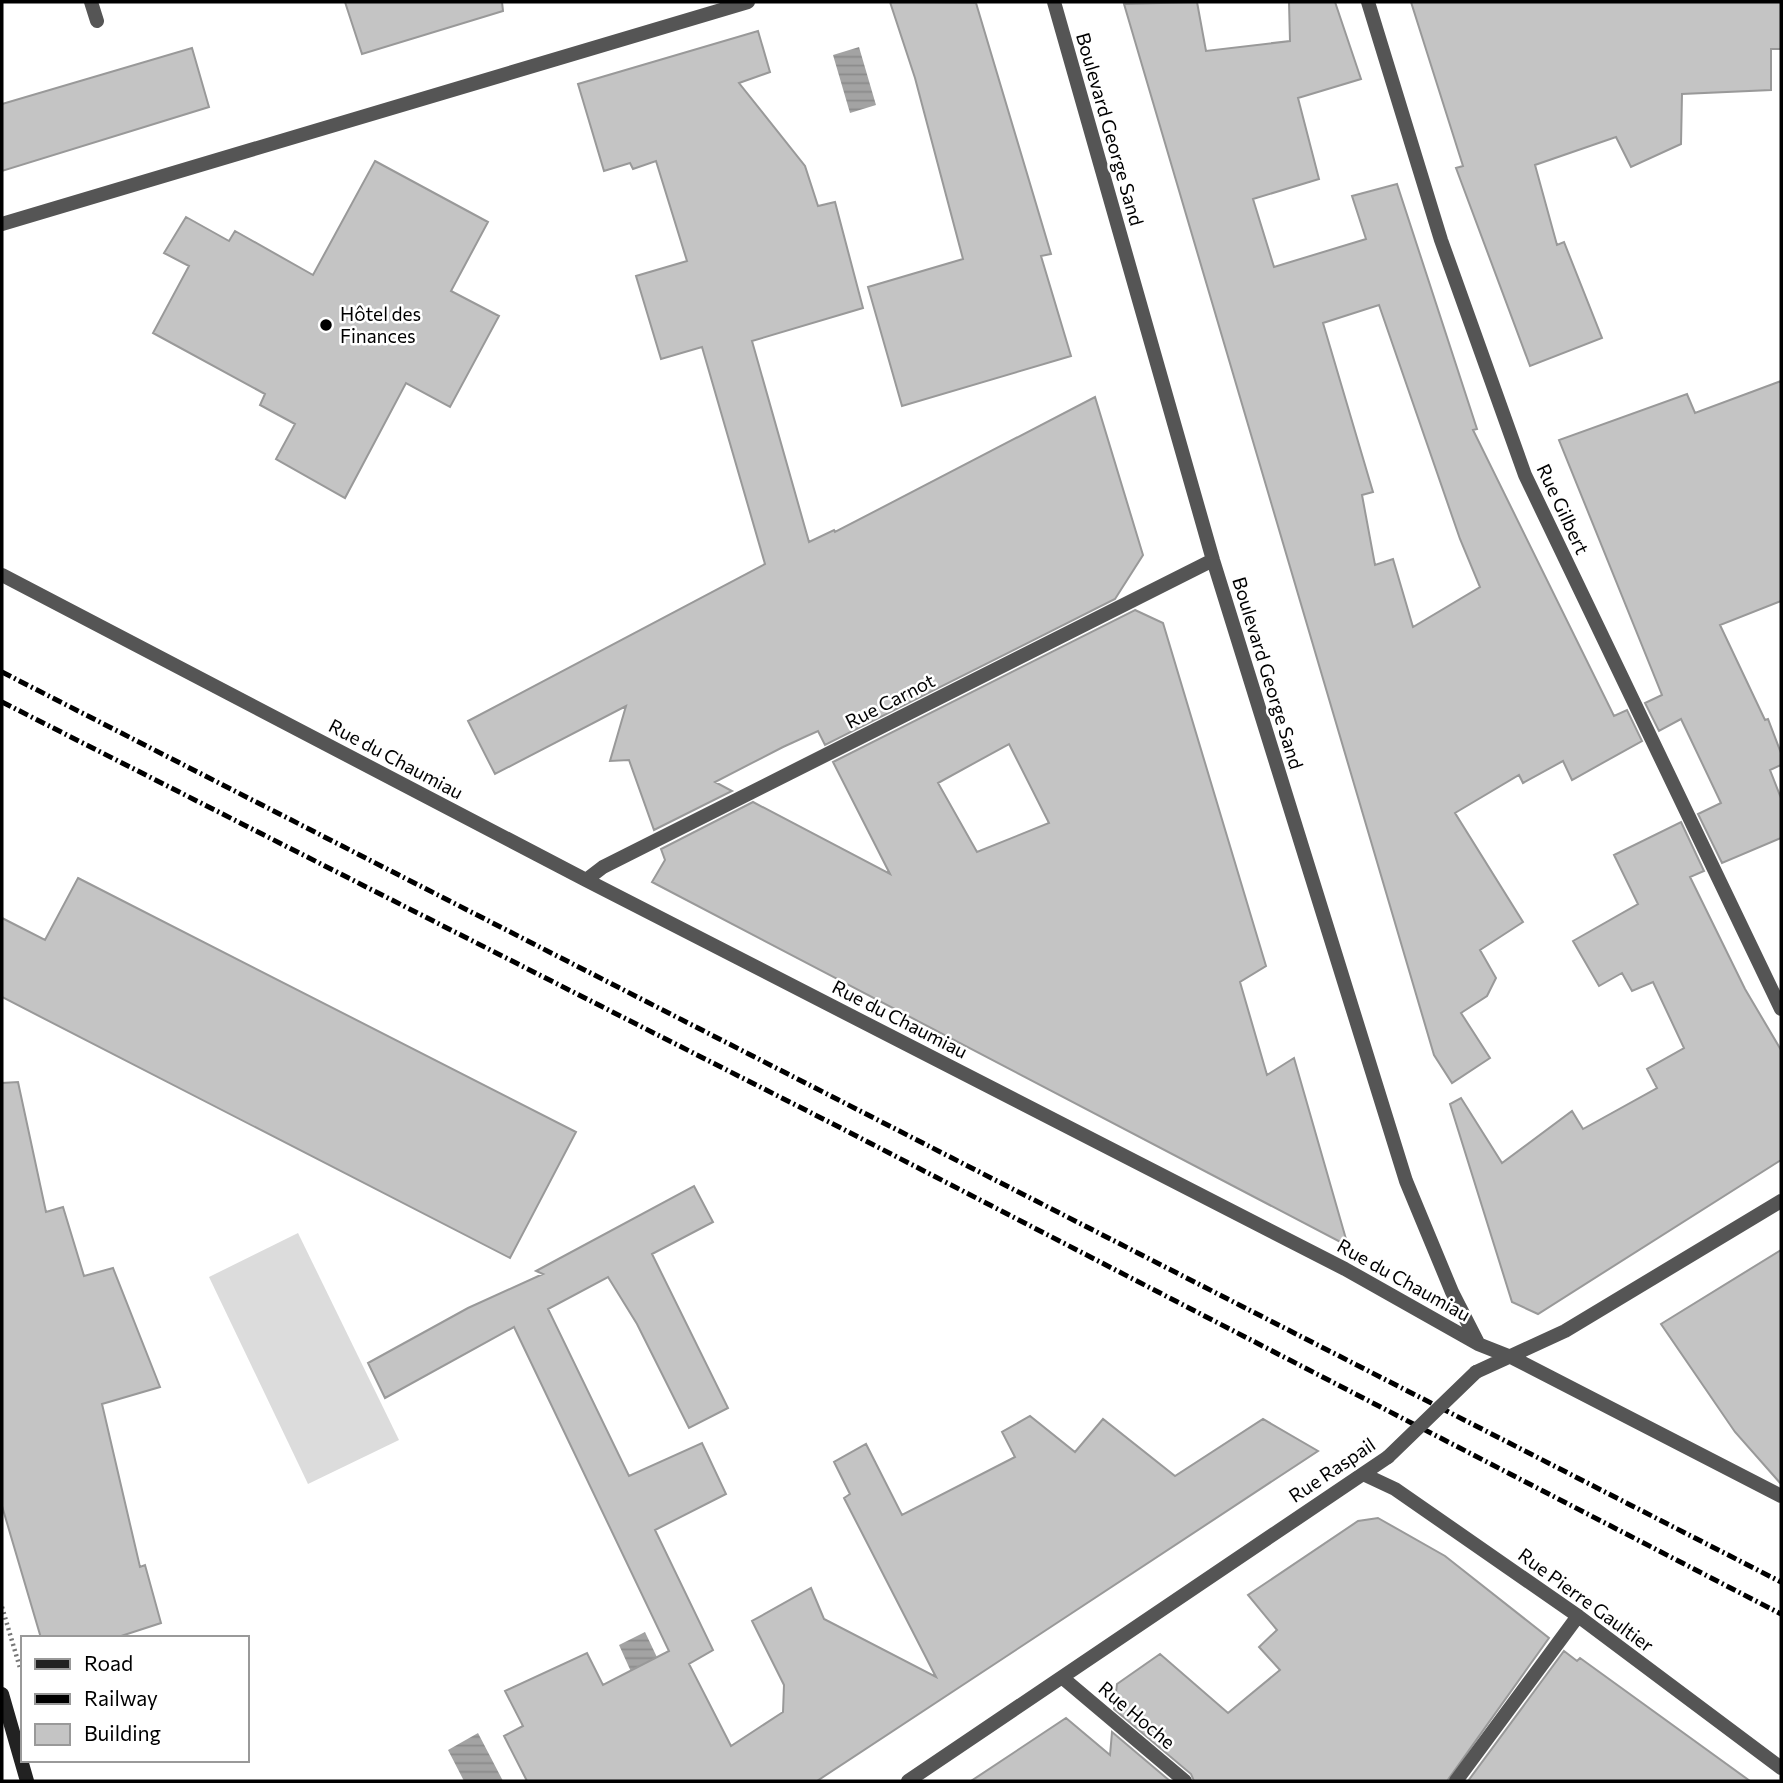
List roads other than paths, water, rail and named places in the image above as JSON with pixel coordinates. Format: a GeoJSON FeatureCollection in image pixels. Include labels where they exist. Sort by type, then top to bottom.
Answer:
{"type":"FeatureCollection","features":[{"type":"Feature","properties":{"kind":"main road"},"geometry":{"type":"LineString","coordinates":[[3,1702],[21,1761]]}},
{"type":"Feature","properties":{"kind":"main road"},"geometry":{"type":"LineString","coordinates":[[21,1762],[27,1781]]}},
{"type":"Feature","properties":{"kind":"street"},"geometry":{"type":"LineString","coordinates":[[91,2],[97,21]]}},
{"type":"Feature","properties":{"kind":"street"},"geometry":{"type":"LineString","coordinates":[[2,224],[748,2]]}},
{"type":"Feature","properties":{"kind":"street","name":"Boulevard George Sand"},"geometry":{"type":"LineString","coordinates":[[1054,2],[1213,560],[1416,1213],[1478,1344]]}},
{"type":"Feature","properties":{"kind":"street","name":"Rue Gilbert"},"geometry":{"type":"LineString","coordinates":[[1368,2],[1441,240],[1525,475],[1781,1009]]}},
{"type":"Feature","properties":{"kind":"street","name":"Rue Carnot"},"geometry":{"type":"LineString","coordinates":[[586,880],[603,867],[1213,560]]}},
{"type":"Feature","properties":{"kind":"street","name":"Rue du Chaumiau"},"geometry":{"type":"LineString","coordinates":[[2,575],[586,880],[1333,1262],[1478,1344],[1511,1357],[1781,1496]]}},
{"type":"Feature","properties":{"kind":"street","name":"Rue Raspail"},"geometry":{"type":"LineString","coordinates":[[908,1781],[1064,1679],[1317,1502],[1388,1457],[1476,1372],[1565,1331],[1781,1201]]}},
{"type":"Feature","properties":{"kind":"street","name":"Rue Pierre Gaultier"},"geometry":{"type":"LineString","coordinates":[[1363,1474],[1395,1489],[1578,1616],[1781,1768]]}},
{"type":"Feature","properties":{"kind":"street"},"geometry":{"type":"LineString","coordinates":[[1456,1781],[1578,1616]]}},
{"type":"Feature","properties":{"kind":"street","name":"Rue Hoche"},"geometry":{"type":"LineString","coordinates":[[1064,1679],[1185,1781]]}},
{"type":"Feature","properties":{"kind":"railway"},"geometry":{"type":"LineString","coordinates":[[2,672],[1781,1582]]}},
{"type":"Feature","properties":{"kind":"railway"},"geometry":{"type":"LineString","coordinates":[[2,702],[839,1127],[1781,1614]]}},
{"type":"Feature","properties":{"kind":"place","name":"Hôtel des Finances"},"geometry":{"type":"Point","coordinates":[326,325]}}]}
